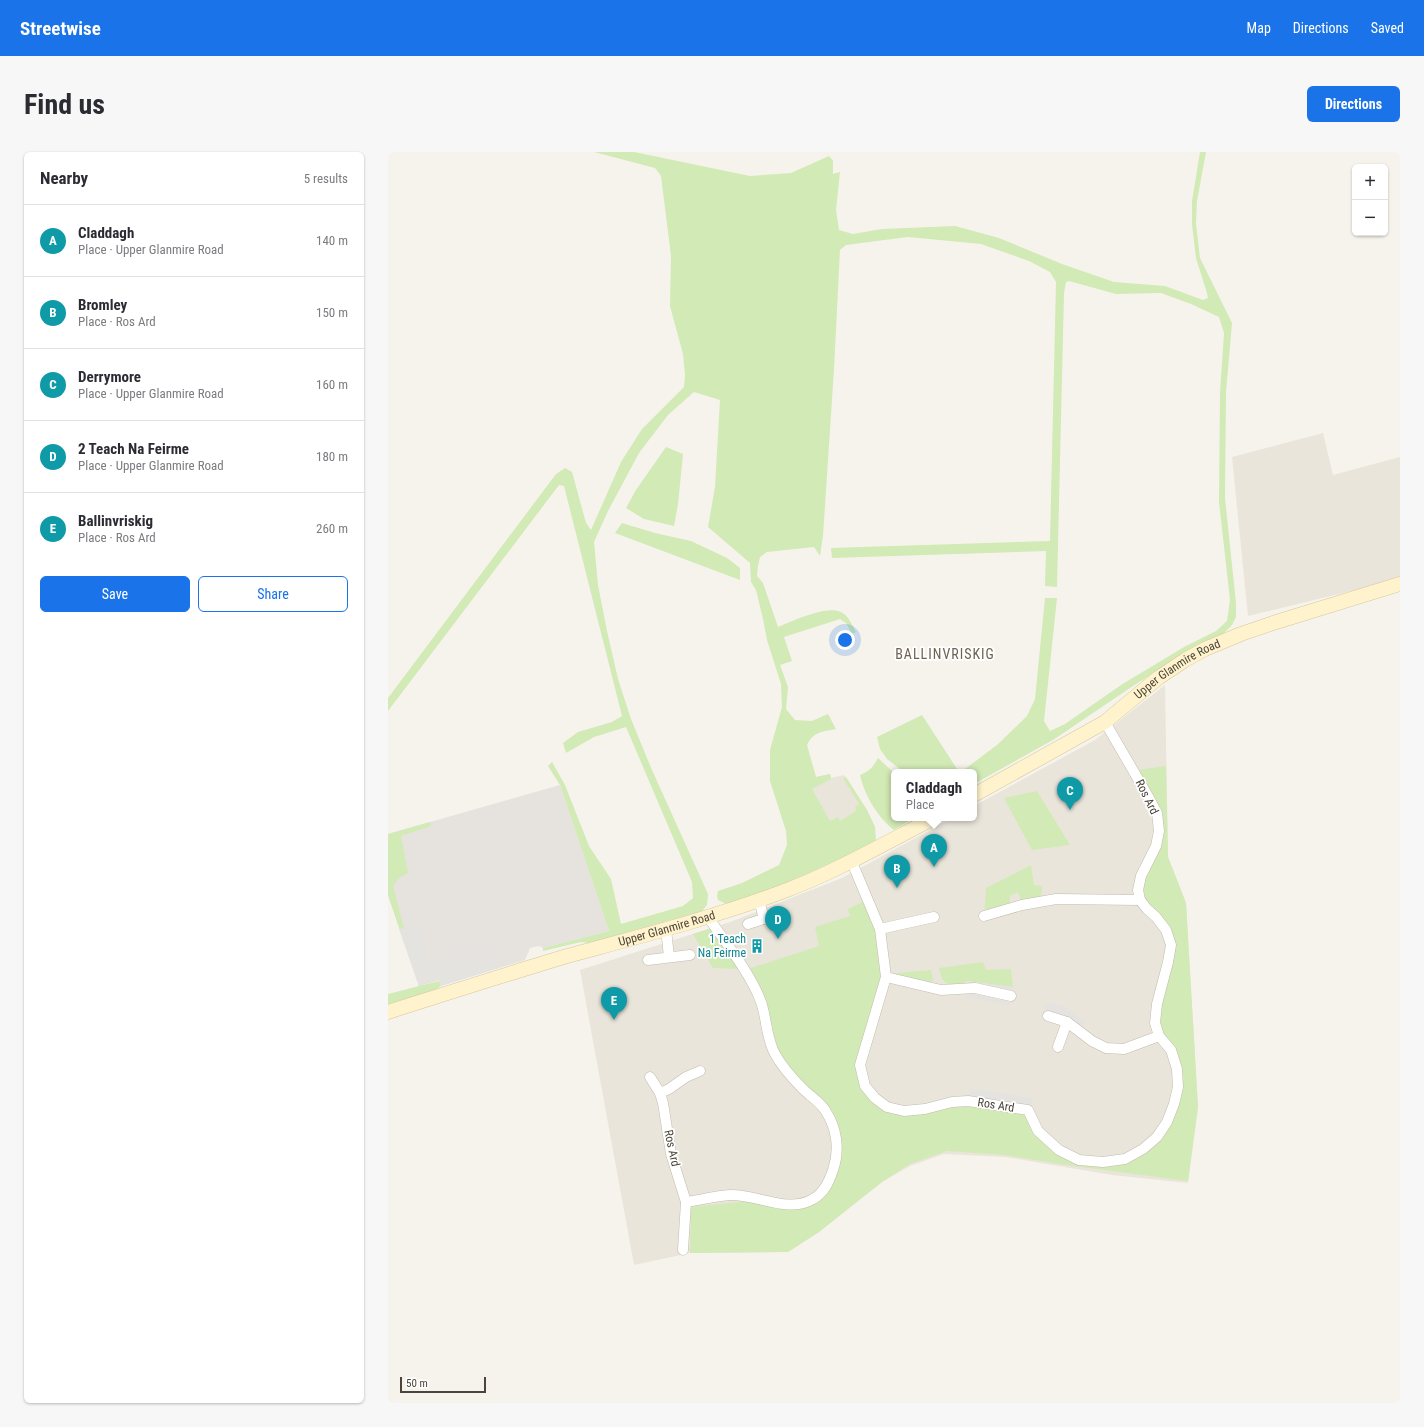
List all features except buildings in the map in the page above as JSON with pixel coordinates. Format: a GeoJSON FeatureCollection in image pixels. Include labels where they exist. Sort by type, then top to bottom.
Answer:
{"type":"FeatureCollection","features":[{"type":"Feature","properties":{"kind":"main road","name":"Upper Glanmire Road"},"geometry":{"type":"LineString","coordinates":[[977,793],[1105,722],[1158,678],[1185,660],[1206,649],[1241,634],[1273,623],[1400,584]]}},
{"type":"Feature","properties":{"kind":"main road","name":"Upper Glanmire Road"},"geometry":{"type":"LineString","coordinates":[[388,1012],[546,963],[708,917],[789,890],[928,821]]}},
{"type":"Feature","properties":{"kind":"street","name":"Ros Ard"},"geometry":{"type":"LineString","coordinates":[[1105,722],[1157,813],[1159,830],[1156,846],[1141,876],[1138,890],[1140,900]]}},
{"type":"Feature","properties":{"kind":"street","name":"Ros Ard"},"geometry":{"type":"LineString","coordinates":[[851,860],[880,929],[886,978],[860,1065],[865,1086],[875,1098],[887,1108],[904,1111],[925,1109],[952,1102],[968,1101],[1028,1110],[1038,1131],[1059,1150],[1079,1160],[1103,1162],[1125,1159],[1143,1149],[1157,1137],[1167,1122],[1174,1104],[1178,1086],[1177,1069],[1171,1050],[1159,1036]]}},
{"type":"Feature","properties":{"kind":"street"},"geometry":{"type":"LineString","coordinates":[[984,916],[1022,905],[1056,899],[1140,900],[1166,930],[1171,945],[1155,1023],[1159,1036],[1124,1049],[1106,1048],[1092,1041],[1067,1022],[1048,1016]]}},
{"type":"Feature","properties":{"kind":"street"},"geometry":{"type":"LineString","coordinates":[[759,900],[764,919]]}},
{"type":"Feature","properties":{"kind":"street"},"geometry":{"type":"LineString","coordinates":[[748,924],[778,914]]}},
{"type":"Feature","properties":{"kind":"street"},"geometry":{"type":"LineString","coordinates":[[686,1202],[730,1195],[747,1196],[791,1205],[804,1204],[814,1199],[824,1190],[835,1165],[837,1152],[837,1141],[832,1122],[825,1109],[792,1078],[775,1054],[770,1041],[766,1018],[760,1000],[749,978],[708,917]]}},
{"type":"Feature","properties":{"kind":"street"},"geometry":{"type":"LineString","coordinates":[[880,929],[934,917]]}},
{"type":"Feature","properties":{"kind":"street"},"geometry":{"type":"LineString","coordinates":[[666,929],[670,958]]}},
{"type":"Feature","properties":{"kind":"street"},"geometry":{"type":"LineString","coordinates":[[648,960],[690,955]]}},
{"type":"Feature","properties":{"kind":"street"},"geometry":{"type":"LineString","coordinates":[[886,978],[941,990],[975,988],[1011,996]]}},
{"type":"Feature","properties":{"kind":"street"},"geometry":{"type":"LineString","coordinates":[[1058,1047],[1067,1022]]}},
{"type":"Feature","properties":{"kind":"street"},"geometry":{"type":"LineString","coordinates":[[660,1093],[669,1089],[686,1077],[700,1071]]}},
{"type":"Feature","properties":{"kind":"street","name":"Ros Ard"},"geometry":{"type":"LineString","coordinates":[[650,1077],[660,1093],[663,1103],[671,1154],[686,1202],[683,1250]]}},
{"type":"Feature","properties":{"kind":"shaded area"},"geometry":{"type":"Polygon","coordinates":[[[1323,433],[1333,475],[1400,457],[1400,579],[1248,616],[1232,457],[1323,433]]]}},
{"type":"Feature","properties":{"kind":"shaded area"},"geometry":{"type":"Polygon","coordinates":[[[1165,685],[1168,857],[1186,903],[1198,1107],[1188,1183],[1112,1175],[1006,1157],[944,1154],[910,1166],[882,1182],[819,1232],[788,1252],[690,1253],[634,1265],[580,970],[730,922],[842,878],[946,821],[977,821],[977,804],[1095,740],[1165,685]]]}},
{"type":"Feature","properties":{"kind":"shaded area"},"geometry":{"type":"Polygon","coordinates":[[[814,770],[816,777],[830,774],[831,778],[844,775],[867,810],[875,827],[807,870],[773,778],[814,770]]]}},
{"type":"Feature","properties":{"kind":"shaded area"},"geometry":{"type":"Polygon","coordinates":[[[560,785],[609,931],[543,948],[539,946],[530,948],[525,960],[441,986],[439,980],[419,986],[388,895],[388,834],[560,785]]]}},
{"type":"Feature","properties":{"kind":"shaded area"},"geometry":{"type":"Polygon","coordinates":[[[420,925],[429,962],[463,955],[464,958],[469,957],[473,956],[472,953],[488,949],[492,962],[497,968],[441,986],[439,980],[419,986],[399,929],[420,925]]]}},
{"type":"Feature","properties":{"kind":"shaded area"},"geometry":{"type":"Polygon","coordinates":[[[966,981],[1013,987],[1010,992],[1010,1006],[978,999],[966,999],[966,981]]]}},
{"type":"Feature","properties":{"kind":"shaded area"},"geometry":{"type":"Polygon","coordinates":[[[1051,1002],[1065,1007],[1085,1021],[1078,1030],[1043,1007],[1051,1002]]]}},
{"type":"Feature","properties":{"kind":"shaded area"},"geometry":{"type":"Polygon","coordinates":[[[970,1088],[1034,1098],[1028,1110],[968,1101],[970,1088]]]}},
{"type":"Feature","properties":{"kind":"green space"},"geometry":{"type":"Polygon","coordinates":[[[594,152],[634,152],[750,176],[791,173],[829,156],[833,161],[833,174],[840,172],[836,210],[839,230],[853,234],[882,229],[955,226],[999,238],[1062,264],[1114,282],[1165,286],[1203,300],[1208,298],[1196,258],[1192,224],[1192,201],[1200,152],[1206,152],[1197,201],[1196,224],[1200,258],[1232,323],[1226,392],[1225,498],[1236,603],[1236,617],[1232,625],[1222,635],[1193,648],[1053,740],[977,782],[977,769],[965,769],[997,745],[1027,716],[1035,699],[1045,598],[1057,598],[1044,721],[1050,731],[1065,724],[1121,685],[1184,647],[1216,631],[1227,621],[1230,600],[1219,502],[1220,393],[1224,333],[1219,317],[1191,304],[1161,293],[1116,294],[1069,281],[1066,282],[1064,293],[1057,587],[1045,586],[1046,551],[832,558],[831,548],[1050,541],[1056,282],[1050,272],[1029,261],[981,244],[908,237],[846,245],[840,250],[834,369],[823,536],[820,556],[814,547],[767,552],[760,557],[757,576],[763,583],[778,627],[818,612],[835,610],[846,616],[856,632],[852,634],[846,623],[840,619],[784,637],[792,661],[780,665],[788,687],[786,709],[795,720],[812,721],[828,714],[836,729],[819,733],[810,740],[807,745],[816,777],[830,774],[831,779],[812,789],[830,821],[838,817],[840,821],[856,811],[855,807],[859,804],[843,778],[846,777],[867,810],[875,827],[876,842],[802,876],[745,898],[726,904],[718,900],[718,891],[742,883],[779,865],[787,845],[786,831],[770,781],[770,750],[782,707],[781,684],[767,640],[756,590],[751,582],[750,563],[708,527],[715,487],[720,400],[694,392],[668,415],[639,453],[608,511],[594,542],[598,585],[618,679],[631,719],[652,770],[708,894],[707,905],[702,911],[589,943],[581,942],[543,951],[543,948],[609,931],[560,785],[548,766],[552,762],[565,785],[589,846],[611,879],[621,924],[683,906],[693,898],[692,882],[626,727],[594,737],[566,753],[563,743],[578,732],[612,722],[622,716],[564,486],[559,485],[388,711],[388,698],[556,474],[565,468],[572,472],[586,523],[591,530],[621,462],[642,429],[684,387],[685,375],[683,354],[670,306],[671,256],[661,176],[655,168],[594,152]]]}},
{"type":"Feature","properties":{"kind":"green space"},"geometry":{"type":"Polygon","coordinates":[[[666,447],[683,454],[678,504],[674,526],[644,519],[626,508],[636,490],[666,447]]]}},
{"type":"Feature","properties":{"kind":"green space"},"geometry":{"type":"Polygon","coordinates":[[[622,523],[655,533],[691,541],[727,558],[740,568],[740,580],[615,533],[622,523]]]}},
{"type":"Feature","properties":{"kind":"green space"},"geometry":{"type":"Polygon","coordinates":[[[922,715],[957,769],[900,769],[887,759],[880,749],[877,737],[922,715]]]}},
{"type":"Feature","properties":{"kind":"green space"},"geometry":{"type":"Polygon","coordinates":[[[878,758],[891,770],[891,821],[909,821],[894,830],[882,819],[872,805],[862,782],[860,775],[866,772],[878,758]]]}},
{"type":"Feature","properties":{"kind":"green space"},"geometry":{"type":"Polygon","coordinates":[[[1166,766],[1168,857],[1186,903],[1198,1107],[1188,1181],[1066,1165],[1005,1155],[947,1151],[910,1164],[882,1182],[819,1232],[788,1252],[690,1253],[691,1207],[748,1201],[792,1210],[810,1207],[828,1193],[839,1166],[842,1144],[839,1127],[826,1103],[798,1080],[782,1057],[773,1038],[770,1016],[762,993],[748,969],[819,946],[815,927],[850,916],[848,909],[865,901],[876,933],[881,980],[857,1070],[884,1109],[968,1101],[1028,1110],[1042,1136],[1079,1160],[1125,1159],[1157,1137],[1178,1080],[1155,1023],[1170,947],[1144,899],[1142,889],[1144,877],[1159,852],[1162,831],[1138,770],[1166,766]]]}},
{"type":"Feature","properties":{"kind":"green space"},"geometry":{"type":"Polygon","coordinates":[[[1037,791],[1070,845],[1032,850],[1004,798],[1037,791]]]}},
{"type":"Feature","properties":{"kind":"green space"},"geometry":{"type":"Polygon","coordinates":[[[430,822],[431,826],[401,836],[408,873],[399,878],[393,886],[404,928],[423,985],[439,981],[441,986],[434,991],[388,1004],[388,994],[419,986],[388,895],[388,834],[430,822]]]}},
{"type":"Feature","properties":{"kind":"green space"},"geometry":{"type":"Polygon","coordinates":[[[1031,865],[1034,885],[1042,886],[1041,902],[1022,905],[1018,892],[1010,896],[1010,908],[984,916],[986,888],[1031,865]]]}},
{"type":"Feature","properties":{"kind":"green space"},"geometry":{"type":"Polygon","coordinates":[[[712,928],[740,969],[713,968],[693,934],[712,928]]]}},
{"type":"Feature","properties":{"kind":"green space"},"geometry":{"type":"Polygon","coordinates":[[[983,962],[986,970],[1011,969],[1013,987],[966,981],[964,985],[951,987],[942,979],[939,968],[983,962]]]}},
{"type":"Feature","properties":{"kind":"green space"},"geometry":{"type":"Polygon","coordinates":[[[931,970],[933,980],[928,984],[897,976],[896,973],[931,970]]]}},
{"type":"Feature","properties":{"kind":"place","name":"Derrymore"},"geometry":{"type":"Point","coordinates":[1070,810]}},
{"type":"Feature","properties":{"kind":"place","name":"Claddagh"},"geometry":{"type":"Point","coordinates":[934,867]}},
{"type":"Feature","properties":{"kind":"place","name":"Bromley"},"geometry":{"type":"Point","coordinates":[897,888]}},
{"type":"Feature","properties":{"kind":"place","name":"2 Teach Na Feirme"},"geometry":{"type":"Point","coordinates":[778,939]}},
{"type":"Feature","properties":{"kind":"place","name":"1 Teach Na Feirme"},"geometry":{"type":"Point","coordinates":[757,946]}},
{"type":"Feature","properties":{"kind":"place","name":"Ballinvriskig"},"geometry":{"type":"Point","coordinates":[614,1020]}},
{"type":"Feature","properties":{"kind":"district","name":"BALLINVRISKIG"},"geometry":{"type":"Point","coordinates":[945,654]}}]}
